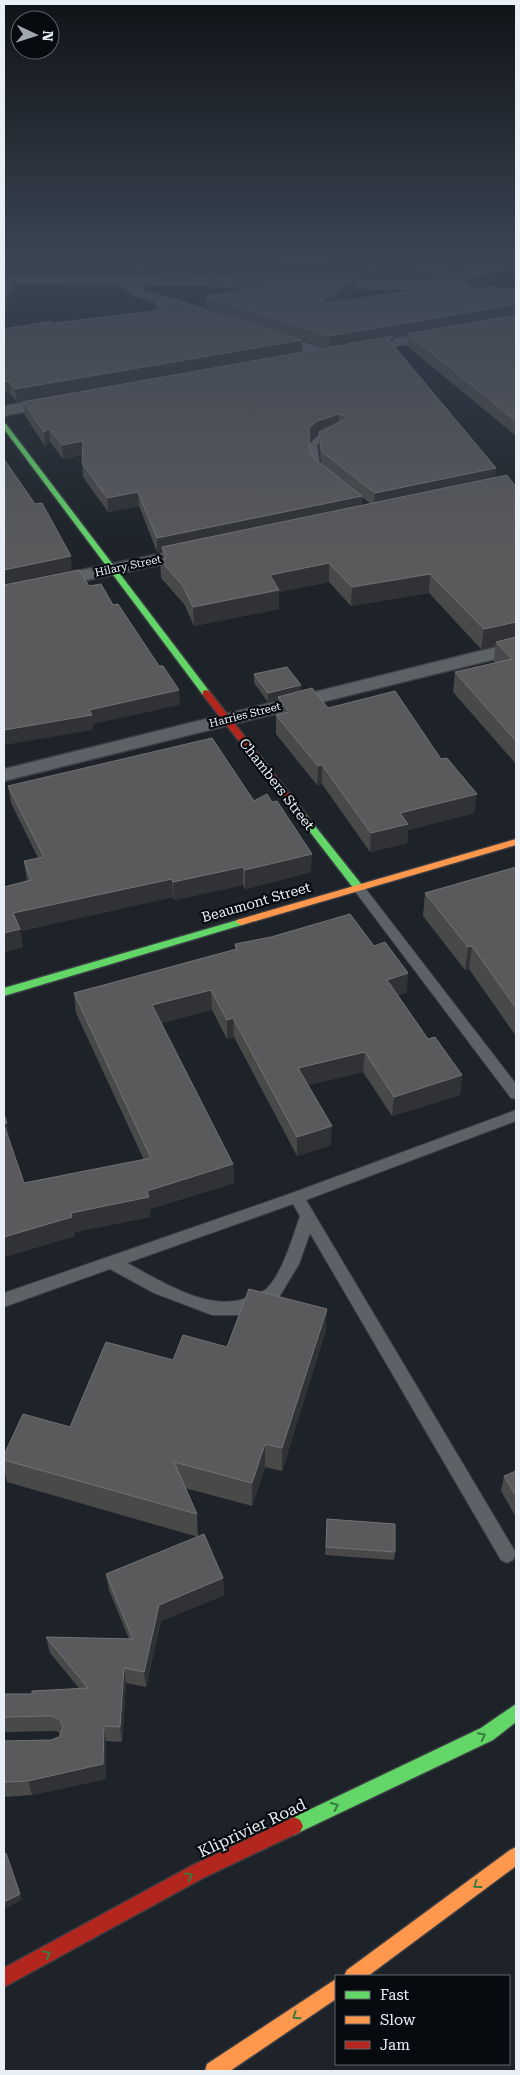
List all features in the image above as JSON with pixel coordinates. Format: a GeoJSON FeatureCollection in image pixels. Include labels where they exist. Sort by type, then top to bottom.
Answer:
{"type":"FeatureCollection","features":[{"type":"Feature","properties":{"kind":"street"},"geometry":{"type":"LineString","coordinates":[[298,359],[305,358]]}},
{"type":"Feature","properties":{"kind":"street"},"geometry":{"type":"LineString","coordinates":[[4,411],[72,399]]}},
{"type":"Feature","properties":{"kind":"street","name":"Chambers Street"},"geometry":{"type":"LineString","coordinates":[[4,425],[115,568],[226,719],[358,887]]}},
{"type":"Feature","properties":{"kind":"street","name":"Hilary Street"},"geometry":{"type":"LineString","coordinates":[[4,592],[212,548]]}},
{"type":"Feature","properties":{"kind":"street","name":"Harries Street"},"geometry":{"type":"LineString","coordinates":[[4,775],[516,648]]}},
{"type":"Feature","properties":{"kind":"street","name":"Beaumont Street"},"geometry":{"type":"LineString","coordinates":[[4,992],[516,842]]}},
{"type":"Feature","properties":{"kind":"street","name":"Kliprivier Road"},"geometry":{"type":"LineString","coordinates":[[4,1978],[197,1872],[487,1734],[516,1712]]}},
{"type":"Feature","properties":{"kind":"street"},"geometry":{"type":"LineString","coordinates":[[354,1975],[516,1856]]}},
{"type":"Feature","properties":{"kind":"street"},"geometry":{"type":"LineString","coordinates":[[214,2071],[335,1989]]}},
{"type":"Feature","properties":{"kind":"lane"},"geometry":{"type":"LineString","coordinates":[[330,480],[316,468],[313,445],[320,438],[342,431]]}},
{"type":"Feature","properties":{"kind":"lane","name":"Chambers Street"},"geometry":{"type":"LineString","coordinates":[[358,887],[516,1094]]}},
{"type":"Feature","properties":{"kind":"lane"},"geometry":{"type":"LineString","coordinates":[[4,1300],[297,1197],[516,1115]]}},
{"type":"Feature","properties":{"kind":"lane"},"geometry":{"type":"LineString","coordinates":[[297,1197],[507,1554]]}},
{"type":"Feature","properties":{"kind":"lane"},"geometry":{"type":"LineString","coordinates":[[110,1262],[160,1288],[212,1308],[242,1308],[272,1294],[291,1264],[308,1216]]}},
{"type":"Feature","properties":{"kind":"building"},"geometry":{"type":"Polygon","coordinates":[[[4,358],[198,358],[15,389],[9,381],[6,382],[4,379],[4,358]]]}},
{"type":"Feature","properties":{"kind":"building"},"geometry":{"type":"Polygon","coordinates":[[[271,358],[404,358],[496,468],[375,493],[322,452],[319,432],[348,418],[339,414],[317,421],[309,428],[310,455],[362,496],[157,538],[138,492],[107,498],[82,463],[83,441],[62,445],[49,429],[44,432],[23,402],[271,358]]]}},
{"type":"Feature","properties":{"kind":"building"},"geometry":{"type":"Polygon","coordinates":[[[438,358],[516,358],[516,421],[438,358]]]}},
{"type":"Feature","properties":{"kind":"building"},"geometry":{"type":"Polygon","coordinates":[[[4,459],[35,504],[42,503],[71,556],[4,570],[4,459]]]}},
{"type":"Feature","properties":{"kind":"building"},"geometry":{"type":"Polygon","coordinates":[[[507,475],[516,487],[516,622],[484,629],[430,574],[352,587],[329,563],[270,575],[279,590],[193,607],[183,586],[160,560],[166,558],[162,547],[507,475]]]}},
{"type":"Feature","properties":{"kind":"building"},"geometry":{"type":"Polygon","coordinates":[[[79,570],[89,586],[101,584],[113,605],[118,604],[159,666],[163,666],[179,690],[89,710],[92,715],[4,730],[4,585],[79,570]]]}},
{"type":"Feature","properties":{"kind":"building"},"geometry":{"type":"Polygon","coordinates":[[[516,637],[516,741],[455,672],[512,659],[496,642],[516,637]]]}},
{"type":"Feature","properties":{"kind":"building"},"geometry":{"type":"Polygon","coordinates":[[[287,667],[301,685],[268,693],[254,674],[287,667]]]}},
{"type":"Feature","properties":{"kind":"building"},"geometry":{"type":"Polygon","coordinates":[[[312,688],[328,708],[395,691],[441,759],[447,758],[477,794],[400,813],[408,824],[371,833],[322,765],[318,766],[276,715],[289,712],[278,697],[312,688]]]}},
{"type":"Feature","properties":{"kind":"building"},"geometry":{"type":"Polygon","coordinates":[[[212,738],[254,801],[267,794],[272,802],[277,801],[312,854],[245,870],[243,867],[173,882],[172,879],[13,913],[20,929],[4,933],[4,887],[31,880],[24,861],[44,857],[8,786],[212,738]]]}},
{"type":"Feature","properties":{"kind":"building"},"geometry":{"type":"Polygon","coordinates":[[[516,867],[516,1008],[472,946],[468,947],[425,893],[516,867]]]}},
{"type":"Feature","properties":{"kind":"building"},"geometry":{"type":"Polygon","coordinates":[[[350,914],[374,946],[385,942],[408,973],[387,980],[428,1039],[435,1037],[462,1075],[394,1097],[365,1052],[298,1068],[332,1126],[297,1137],[233,1018],[227,1020],[211,990],[152,1005],[233,1164],[147,1191],[149,1197],[71,1213],[72,1217],[4,1237],[4,1125],[24,1183],[151,1158],[74,993],[237,949],[235,944],[271,937],[350,914]]]}},
{"type":"Feature","properties":{"kind":"building"},"geometry":{"type":"Polygon","coordinates":[[[249,1289],[327,1309],[282,1448],[265,1444],[252,1483],[174,1462],[197,1514],[4,1460],[4,1455],[23,1414],[70,1427],[106,1342],[173,1360],[183,1335],[227,1347],[249,1289]]]}},
{"type":"Feature","properties":{"kind":"building"},"geometry":{"type":"Polygon","coordinates":[[[516,1471],[516,1496],[504,1476],[516,1471]]]}},
{"type":"Feature","properties":{"kind":"building"},"geometry":{"type":"Polygon","coordinates":[[[327,1519],[395,1524],[395,1552],[326,1547],[327,1519]]]}},
{"type":"Feature","properties":{"kind":"building"},"geometry":{"type":"Polygon","coordinates":[[[204,1534],[223,1578],[159,1605],[144,1672],[124,1668],[120,1727],[104,1726],[103,1764],[28,1781],[4,1782],[4,1741],[51,1740],[59,1737],[63,1727],[60,1720],[52,1716],[4,1717],[4,1694],[32,1694],[32,1691],[88,1688],[46,1637],[133,1639],[106,1574],[204,1534]]]}},
{"type":"Feature","properties":{"kind":"building"},"geometry":{"type":"Polygon","coordinates":[[[6,1853],[20,1894],[4,1902],[4,1854],[6,1853]]]}},
{"type":"Feature","properties":{"kind":"traffic: fast"},"geometry":{"type":"LineString","coordinates":[[4,425],[206,693]]}},
{"type":"Feature","properties":{"kind":"traffic: fast"},"geometry":{"type":"LineString","coordinates":[[300,813],[358,887]]}},
{"type":"Feature","properties":{"kind":"traffic: fast"},"geometry":{"type":"LineString","coordinates":[[4,992],[241,922]]}},
{"type":"Feature","properties":{"kind":"traffic: fast"},"geometry":{"type":"LineString","coordinates":[[294,1826],[487,1734],[516,1712]]}},
{"type":"Feature","properties":{"kind":"traffic: slow"},"geometry":{"type":"LineString","coordinates":[[241,922],[516,842]]}},
{"type":"Feature","properties":{"kind":"traffic: slow"},"geometry":{"type":"LineString","coordinates":[[354,1975],[516,1856]]}},
{"type":"Feature","properties":{"kind":"traffic: slow"},"geometry":{"type":"LineString","coordinates":[[214,2071],[335,1989]]}},
{"type":"Feature","properties":{"kind":"traffic: jam"},"geometry":{"type":"LineString","coordinates":[[206,693],[300,813]]}},
{"type":"Feature","properties":{"kind":"traffic: jam"},"geometry":{"type":"LineString","coordinates":[[4,1978],[197,1872],[294,1826]]}}]}
